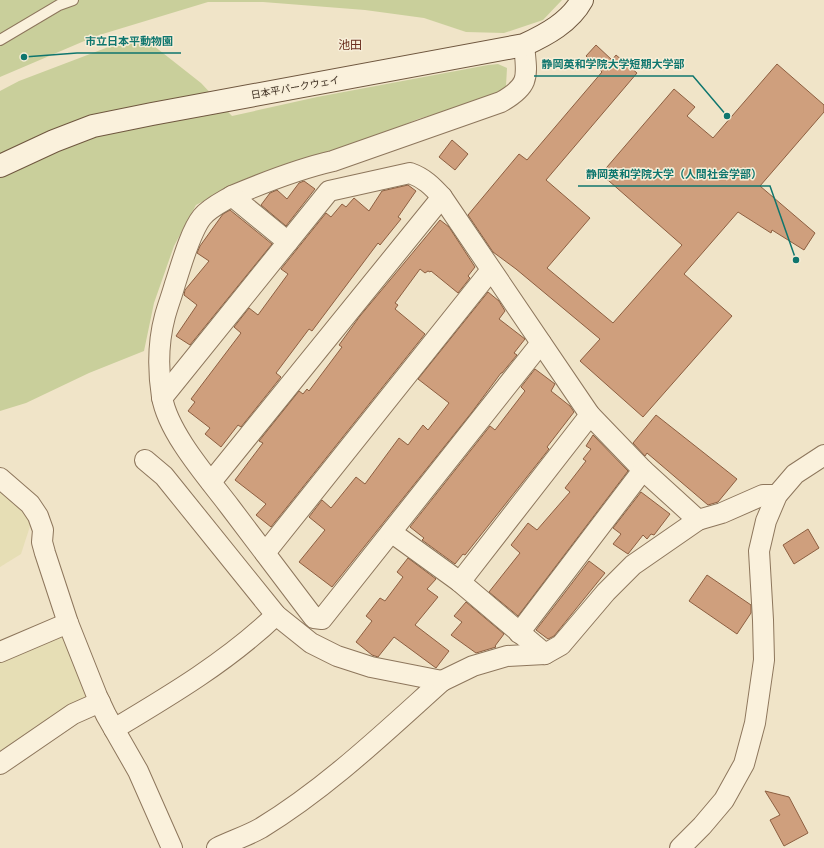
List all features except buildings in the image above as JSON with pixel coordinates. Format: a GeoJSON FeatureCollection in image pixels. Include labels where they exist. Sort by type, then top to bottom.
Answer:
{"type":"FeatureCollection","features":[{"type":"Feature","properties":{"kind":"street","name":"日本平パークウェイ"},"geometry":{"type":"LineString","coordinates":[[0,166],[54,141],[93,126],[160,112],[524,45],[558,26],[577,9],[582,0]]}},
{"type":"Feature","properties":{"kind":"street"},"geometry":{"type":"LineString","coordinates":[[524,45],[526,78],[520,88],[513,95],[500,102],[333,161],[277,177],[232,196],[214,207],[202,217],[184,256],[165,318],[159,368],[162,398],[167,416],[178,437],[314,618],[322,619],[541,343]]}},
{"type":"Feature","properties":{"kind":"street"},"geometry":{"type":"LineString","coordinates":[[162,398],[329,191],[410,173],[427,181],[442,197],[590,415],[642,470],[698,520]]}},
{"type":"Feature","properties":{"kind":"street"},"geometry":{"type":"LineString","coordinates":[[232,196],[288,242]]}},
{"type":"Feature","properties":{"kind":"street"},"geometry":{"type":"LineString","coordinates":[[211,482],[442,197]]}},
{"type":"Feature","properties":{"kind":"street"},"geometry":{"type":"LineString","coordinates":[[265,553],[492,270]]}},
{"type":"Feature","properties":{"kind":"street"},"geometry":{"type":"LineString","coordinates":[[460,582],[590,415]]}},
{"type":"Feature","properties":{"kind":"street"},"geometry":{"type":"LineString","coordinates":[[680,848],[702,826],[724,800],[744,764],[755,723],[764,660],[763,620],[758,551],[766,521],[777,495],[795,474],[824,455]]}},
{"type":"Feature","properties":{"kind":"street"},"geometry":{"type":"LineString","coordinates":[[145,460],[164,476],[276,615],[311,643],[337,656],[371,667],[442,681]]}},
{"type":"Feature","properties":{"kind":"street"},"geometry":{"type":"LineString","coordinates":[[519,633],[642,470]]}},
{"type":"Feature","properties":{"kind":"street"},"geometry":{"type":"LineString","coordinates":[[0,478],[30,504],[38,516],[43,530],[42,542],[45,553],[68,623],[100,702],[138,771],[172,848]]}},
{"type":"Feature","properties":{"kind":"street"},"geometry":{"type":"LineString","coordinates":[[217,848],[260,828],[311,794],[349,765],[442,681],[473,666],[507,656],[545,654],[561,645],[606,592],[633,565],[698,520],[722,514],[763,495],[777,495]]}},
{"type":"Feature","properties":{"kind":"street"},"geometry":{"type":"LineString","coordinates":[[391,532],[460,582],[545,654]]}},
{"type":"Feature","properties":{"kind":"street"},"geometry":{"type":"LineString","coordinates":[[114,729],[222,661],[259,632],[276,615]]}},
{"type":"Feature","properties":{"kind":"street"},"geometry":{"type":"LineString","coordinates":[[0,652],[68,623]]}},
{"type":"Feature","properties":{"kind":"street"},"geometry":{"type":"LineString","coordinates":[[0,764],[72,714],[100,702]]}},
{"type":"Feature","properties":{"kind":"lane"},"geometry":{"type":"LineString","coordinates":[[0,40],[73,0]]}},
{"type":"Feature","properties":{"kind":"shaded area"},"geometry":{"type":"Polygon","coordinates":[[[0,488],[33,517],[21,554],[0,567],[0,488]]]}},
{"type":"Feature","properties":{"kind":"shaded area"},"geometry":{"type":"Polygon","coordinates":[[[66,634],[88,694],[84,700],[41,723],[0,751],[0,658],[66,634]]]}},
{"type":"Feature","properties":{"kind":"green space"},"geometry":{"type":"Polygon","coordinates":[[[0,0],[562,0],[543,20],[504,33],[466,32],[424,18],[365,10],[263,2],[208,2],[96,36],[0,77],[0,0]]]}},
{"type":"Feature","properties":{"kind":"green space"},"geometry":{"type":"Polygon","coordinates":[[[140,35],[201,83],[232,116],[317,97],[488,65],[498,64],[507,68],[506,86],[492,98],[418,119],[341,151],[231,187],[196,205],[174,246],[154,303],[144,351],[89,373],[26,403],[0,411],[0,91],[19,81],[140,35]]]}},
{"type":"Feature","properties":{"kind":"place","name":"市立日本平動物園"},"geometry":{"type":"Point","coordinates":[24,57]}},
{"type":"Feature","properties":{"kind":"place","name":"静岡英和学院大学短期大学部"},"geometry":{"type":"Point","coordinates":[727,116]}},
{"type":"Feature","properties":{"kind":"place","name":"静岡英和学院大学（人間社会学部）"},"geometry":{"type":"Point","coordinates":[796,260]}},
{"type":"Feature","properties":{"kind":"district","name":"池田"},"geometry":{"type":"Point","coordinates":[350,45]}}]}
